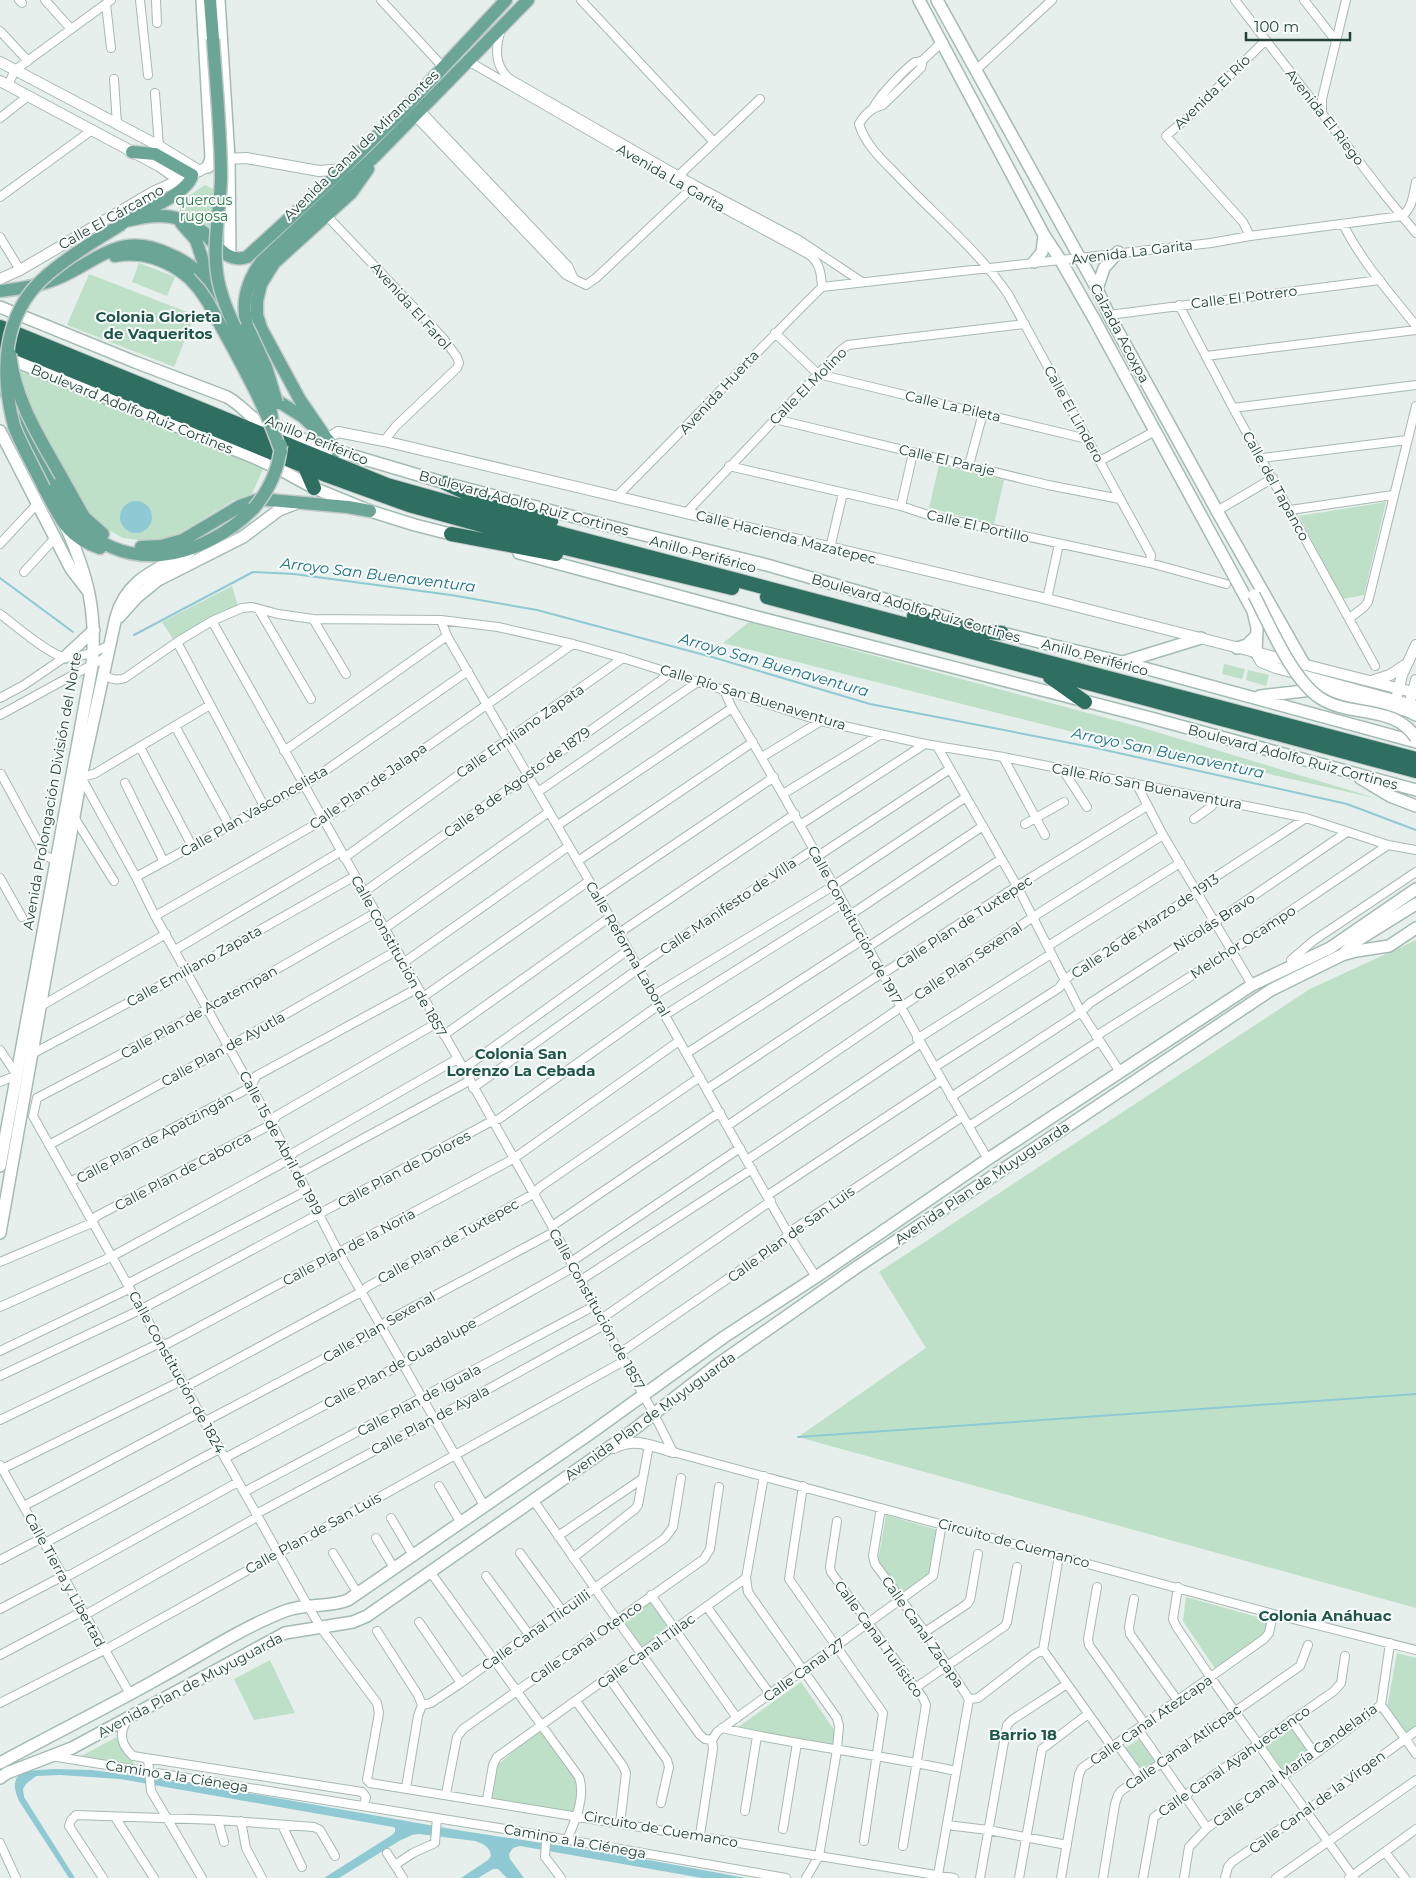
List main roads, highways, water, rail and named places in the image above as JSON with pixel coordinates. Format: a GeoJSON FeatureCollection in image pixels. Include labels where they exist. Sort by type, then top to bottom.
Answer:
{"type":"FeatureCollection","features":[{"type":"Feature","properties":{"kind":"highway","name":"Anillo Periférico"},"geometry":{"type":"LineString","coordinates":[[2,335],[284,449],[387,485],[652,558],[1416,759]]}},
{"type":"Feature","properties":{"kind":"highway","name":"Anillo Periférico"},"geometry":{"type":"LineString","coordinates":[[2,335],[303,465],[409,505],[605,558],[746,592],[1416,771]]}},
{"type":"Feature","properties":{"kind":"highway"},"geometry":{"type":"LineString","coordinates":[[276,432],[284,449],[317,441]]}},
{"type":"Feature","properties":{"kind":"highway"},"geometry":{"type":"LineString","coordinates":[[281,470],[303,465],[314,488]]}},
{"type":"Feature","properties":{"kind":"highway"},"geometry":{"type":"LineString","coordinates":[[445,482],[481,500],[562,525],[652,558]]}},
{"type":"Feature","properties":{"kind":"highway"},"geometry":{"type":"LineString","coordinates":[[451,534],[575,558],[605,558]]}},
{"type":"Feature","properties":{"kind":"highway"},"geometry":{"type":"LineString","coordinates":[[854,610],[895,612],[976,631],[1002,633]]}},
{"type":"Feature","properties":{"kind":"highway"},"geometry":{"type":"LineString","coordinates":[[1041,671],[1086,702]]}},
{"type":"Feature","properties":{"kind":"main road"},"geometry":{"type":"LineString","coordinates":[[128,149],[155,154],[200,171],[212,158],[202,0]]}},
{"type":"Feature","properties":{"kind":"main road"},"geometry":{"type":"LineString","coordinates":[[210,0],[221,175],[216,229],[216,256],[220,288],[237,330],[264,386],[276,432]]}},
{"type":"Feature","properties":{"kind":"main road"},"geometry":{"type":"LineString","coordinates":[[219,0],[229,158],[230,257]]}},
{"type":"Feature","properties":{"kind":"main road","name":"Avenida Canal de Miramontes"},"geometry":{"type":"LineString","coordinates":[[230,257],[240,259],[250,256],[343,169],[506,0]]}},
{"type":"Feature","properties":{"kind":"main road","name":"Avenida Canal de Miramontes"},"geometry":{"type":"LineString","coordinates":[[128,553],[167,554],[186,549],[209,539],[240,521],[259,502],[271,482],[284,449],[276,396],[266,367],[247,326],[244,314],[248,285],[257,267],[375,156],[528,0]]}},
{"type":"Feature","properties":{"kind":"main road","name":"Calzada Acoxpa"},"geometry":{"type":"LineString","coordinates":[[928,2],[942,42],[957,72],[1044,234],[1061,260],[1253,610],[1257,628],[1256,653]]}},
{"type":"Feature","properties":{"kind":"main road","name":"Calzada Acoxpa"},"geometry":{"type":"LineString","coordinates":[[928,2],[976,70],[1097,289],[1138,368],[1304,664]]}},
{"type":"Feature","properties":{"kind":"main road"},"geometry":{"type":"LineString","coordinates":[[211,144],[221,148],[228,144]]}},
{"type":"Feature","properties":{"kind":"main road"},"geometry":{"type":"LineString","coordinates":[[317,441],[300,400],[261,328],[256,307],[259,290],[269,270],[356,187],[375,156]]}},
{"type":"Feature","properties":{"kind":"main road","name":"Avenida Prolongación División del Norte"},"geometry":{"type":"LineString","coordinates":[[0,1166],[3,1133],[14,1091],[92,666],[94,630],[90,592],[83,566],[66,527],[44,488],[14,427],[5,396],[2,335],[31,290],[59,265],[124,222],[183,188],[200,171]]}},
{"type":"Feature","properties":{"kind":"main road"},"geometry":{"type":"LineString","coordinates":[[1034,214],[1050,205]]}},
{"type":"Feature","properties":{"kind":"main road"},"geometry":{"type":"LineString","coordinates":[[124,222],[167,216],[180,219],[192,224],[230,257]]}},
{"type":"Feature","properties":{"kind":"main road"},"geometry":{"type":"LineString","coordinates":[[167,216],[184,225],[196,240],[204,261],[211,290]]}},
{"type":"Feature","properties":{"kind":"main road"},"geometry":{"type":"LineString","coordinates":[[1034,262],[1042,252],[1044,234]]}},
{"type":"Feature","properties":{"kind":"main road"},"geometry":{"type":"LineString","coordinates":[[0,291],[54,280],[106,252],[122,247],[152,247],[171,254],[190,265],[211,290],[262,387],[281,404],[309,422],[317,441]]}},
{"type":"Feature","properties":{"kind":"main road"},"geometry":{"type":"LineString","coordinates":[[1097,289],[1104,268],[1118,252]]}},
{"type":"Feature","properties":{"kind":"main road"},"geometry":{"type":"LineString","coordinates":[[83,265],[113,256],[137,255],[164,261],[189,278],[208,302],[276,432]]}},
{"type":"Feature","properties":{"kind":"main road"},"geometry":{"type":"LineString","coordinates":[[0,307],[227,397],[240,405],[260,424],[276,432],[317,441],[337,451]]}},
{"type":"Feature","properties":{"kind":"main road"},"geometry":{"type":"LineString","coordinates":[[2,335],[16,389],[27,414],[76,506],[88,522],[109,538],[132,546],[161,546],[183,540],[240,506],[264,500],[348,507],[370,511]]}},
{"type":"Feature","properties":{"kind":"main road","name":"Boulevard Adolfo Ruiz Cortines"},"geometry":{"type":"LineString","coordinates":[[0,355],[281,470],[314,488],[370,511],[414,525],[1415,790]]}},
{"type":"Feature","properties":{"kind":"main road"},"geometry":{"type":"LineString","coordinates":[[1127,380],[1137,372],[1138,368]]}},
{"type":"Feature","properties":{"kind":"main road"},"geometry":{"type":"LineString","coordinates":[[1127,380],[1131,381],[1136,377],[1145,380]]}},
{"type":"Feature","properties":{"kind":"main road"},"geometry":{"type":"LineString","coordinates":[[0,384],[14,405],[70,514],[81,527],[99,541],[128,553]]}},
{"type":"Feature","properties":{"kind":"main road"},"geometry":{"type":"LineString","coordinates":[[1,434],[75,574],[90,592]]}},
{"type":"Feature","properties":{"kind":"main road"},"geometry":{"type":"LineString","coordinates":[[1164,448],[1184,471],[1296,674],[1311,691],[1337,706],[1395,719],[1404,723],[1416,740]]}},
{"type":"Feature","properties":{"kind":"main road","name":"Boulevard Adolfo Ruiz Cortines"},"geometry":{"type":"LineString","coordinates":[[337,451],[632,532],[766,565],[1002,633],[1122,662],[1416,740]]}},
{"type":"Feature","properties":{"kind":"main road"},"geometry":{"type":"LineString","coordinates":[[115,622],[137,597],[158,580],[243,537],[279,510],[298,503]]}},
{"type":"Feature","properties":{"kind":"main road"},"geometry":{"type":"LineString","coordinates":[[66,527],[88,543],[104,549],[128,553]]}},
{"type":"Feature","properties":{"kind":"main road","name":"Avenida Prolongación División del Norte"},"geometry":{"type":"LineString","coordinates":[[0,1233],[27,1115],[32,1054],[81,777],[115,622],[123,599],[143,577],[209,539]]}},
{"type":"Feature","properties":{"kind":"main road"},"geometry":{"type":"LineString","coordinates":[[1237,648],[1247,644],[1261,625],[1269,625],[1274,622],[1276,613]]}},
{"type":"Feature","properties":{"kind":"main road"},"geometry":{"type":"LineString","coordinates":[[1257,628],[1262,634],[1271,639],[1280,635],[1284,627]]}},
{"type":"Feature","properties":{"kind":"main road"},"geometry":{"type":"LineString","coordinates":[[66,657],[94,630]]}},
{"type":"Feature","properties":{"kind":"main road"},"geometry":{"type":"LineString","coordinates":[[1122,662],[1201,638]]}},
{"type":"Feature","properties":{"kind":"main road"},"geometry":{"type":"LineString","coordinates":[[1236,692],[1260,696],[1321,689],[1408,711],[1416,715]]}},
{"type":"Feature","properties":{"kind":"main road"},"geometry":{"type":"LineString","coordinates":[[1350,772],[1390,796],[1416,806]]}},
{"type":"Feature","properties":{"kind":"main road"},"geometry":{"type":"LineString","coordinates":[[1292,962],[1416,883]]}},
{"type":"Feature","properties":{"kind":"main road"},"geometry":{"type":"LineString","coordinates":[[1292,962],[1330,948],[1416,888]]}},
{"type":"Feature","properties":{"kind":"main road"},"geometry":{"type":"LineString","coordinates":[[1342,955],[1358,940],[1416,904]]}},
{"type":"Feature","properties":{"kind":"main road"},"geometry":{"type":"LineString","coordinates":[[1342,955],[1389,946],[1416,928]]}},
{"type":"Feature","properties":{"kind":"main road","name":"Avenida Plan de Muyuguarda"},"geometry":{"type":"LineString","coordinates":[[0,1778],[7,1773],[72,1748],[285,1632],[353,1622],[367,1616],[593,1459],[714,1367],[857,1267],[1271,990],[1342,955]]}},
{"type":"Feature","properties":{"kind":"main road","name":"Avenida Plan de Muyuguarda"},"geometry":{"type":"LineString","coordinates":[[0,1764],[258,1623],[287,1610],[337,1604],[358,1594],[644,1396],[724,1337],[816,1277],[988,1159],[1252,985],[1292,962]]}},
{"type":"Feature","properties":{"kind":"water"},"geometry":{"type":"Polygon","coordinates":[[[136,501],[142,502],[147,506],[151,511],[151,523],[147,528],[142,532],[136,533],[130,532],[125,528],[121,523],[120,517],[121,511],[125,506],[130,502],[136,501]]]}},
{"type":"Feature","properties":{"kind":"water"},"geometry":{"type":"Polygon","coordinates":[[[36,1770],[91,1770],[180,1781],[463,1831],[627,1856],[746,1878],[702,1878],[520,1846],[513,1848],[509,1854],[510,1859],[524,1878],[507,1878],[498,1869],[493,1869],[478,1878],[461,1878],[488,1860],[491,1856],[488,1848],[475,1841],[419,1834],[399,1841],[339,1878],[324,1878],[392,1835],[395,1832],[395,1828],[120,1779],[60,1775],[36,1776],[23,1789],[24,1797],[75,1878],[69,1878],[19,1801],[15,1791],[17,1777],[22,1774],[36,1770]]]}},
{"type":"Feature","properties":{"kind":"waterway","name":"Arroyo San Buenaventura"},"geometry":{"type":"LineString","coordinates":[[134,635],[253,572],[294,574],[451,595],[537,610],[712,657],[870,704],[1096,748],[1347,804],[1416,830]]}},
{"type":"Feature","properties":{"kind":"waterway","name":"Arroyo San Buenaventura"},"geometry":{"type":"LineString","coordinates":[[0,578],[73,632]]}},
{"type":"Feature","properties":{"kind":"waterway"},"geometry":{"type":"LineString","coordinates":[[798,1437],[1416,1394]]}},
{"type":"Feature","properties":{"kind":"district","name":"Colonia Glorieta de Vaqueritos"},"geometry":{"type":"Point","coordinates":[158,326]}},
{"type":"Feature","properties":{"kind":"district","name":"Colonia San Lorenzo La Cebada"},"geometry":{"type":"Point","coordinates":[521,1062]}},
{"type":"Feature","properties":{"kind":"district","name":"Colonia Anáhuac"},"geometry":{"type":"Point","coordinates":[1325,1616]}},
{"type":"Feature","properties":{"kind":"district","name":"Barrio 18"},"geometry":{"type":"Point","coordinates":[1023,1735]}},
{"type":"Feature","properties":{"kind":"park label","name":"quercus rugosa"},"geometry":{"type":"Point","coordinates":[204,208]}}]}
